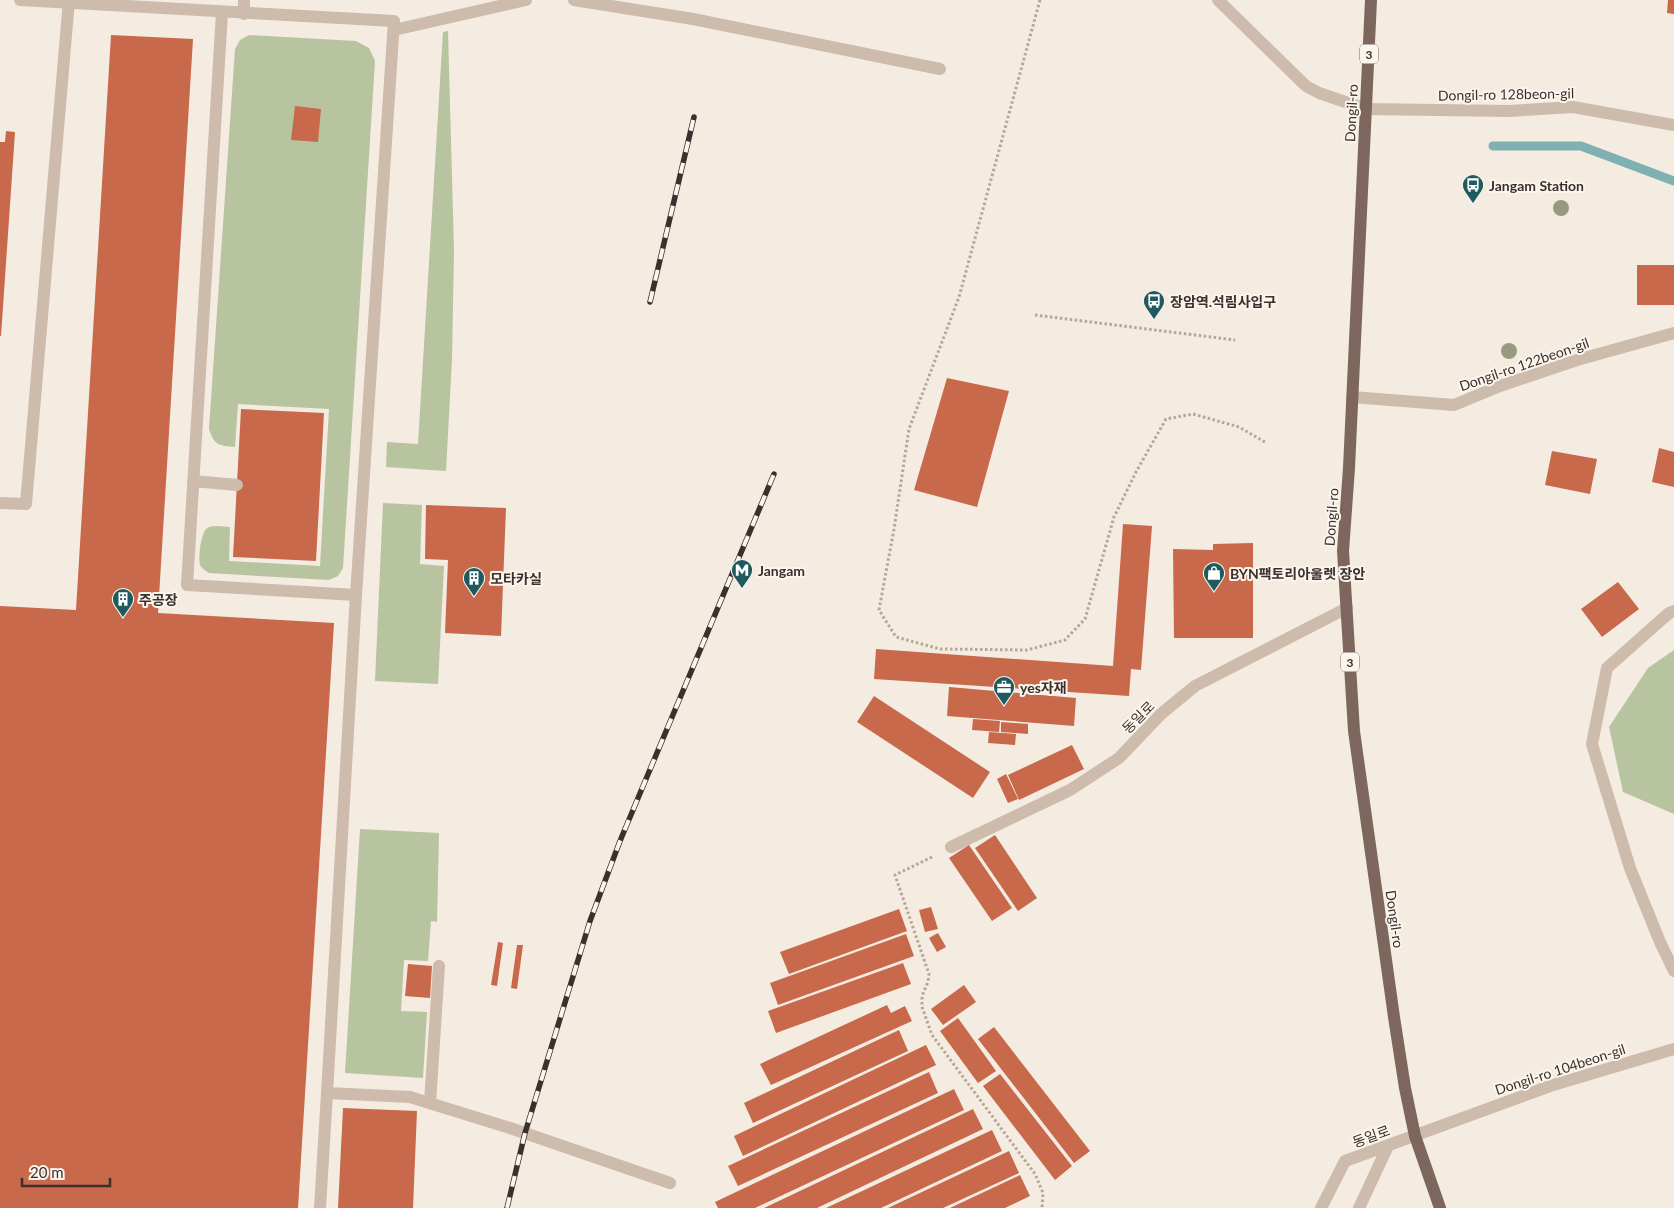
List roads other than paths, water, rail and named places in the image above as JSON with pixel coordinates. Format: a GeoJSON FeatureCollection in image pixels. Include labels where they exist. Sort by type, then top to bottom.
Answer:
{"type":"FeatureCollection","features":[{"type":"Feature","properties":{"kind":"main road","name":"Dongil-ro"},"geometry":{"type":"LineString","coordinates":[[1371,0],[1343,551],[1354,731],[1394,1016],[1405,1088],[1416,1136],[1440,1208]]}},
{"type":"Feature","properties":{"kind":"street"},"geometry":{"type":"LineString","coordinates":[[20,0],[69,1],[244,14],[394,21],[356,595],[320,1208]]}},
{"type":"Feature","properties":{"kind":"street"},"geometry":{"type":"LineString","coordinates":[[244,0],[244,14]]}},
{"type":"Feature","properties":{"kind":"street"},"geometry":{"type":"LineString","coordinates":[[394,30],[526,0]]}},
{"type":"Feature","properties":{"kind":"street"},"geometry":{"type":"LineString","coordinates":[[574,0],[639,5],[693,19],[940,69]]}},
{"type":"Feature","properties":{"kind":"street","name":"Dongil-ro 128beon-gil"},"geometry":{"type":"LineString","coordinates":[[1218,0],[1306,86],[1319,93],[1366,109],[1508,111],[1573,107],[1674,125]]}},
{"type":"Feature","properties":{"kind":"street"},"geometry":{"type":"LineString","coordinates":[[0,503],[26,504],[69,1]]}},
{"type":"Feature","properties":{"kind":"street"},"geometry":{"type":"LineString","coordinates":[[222,12],[187,585],[356,595]]}},
{"type":"Feature","properties":{"kind":"street","name":"Dongil-ro 122beon-gil"},"geometry":{"type":"LineString","coordinates":[[1352,397],[1454,405],[1500,386],[1577,360],[1674,333]]}},
{"type":"Feature","properties":{"kind":"street"},"geometry":{"type":"LineString","coordinates":[[193,481],[237,485]]}},
{"type":"Feature","properties":{"kind":"street","name":"동일로"},"geometry":{"type":"LineString","coordinates":[[951,848],[1070,790],[1119,758],[1161,714],[1195,686],[1347,608]]}},
{"type":"Feature","properties":{"kind":"street"},"geometry":{"type":"LineString","coordinates":[[1674,611],[1669,613],[1607,668],[1592,744],[1630,868],[1674,971]]}},
{"type":"Feature","properties":{"kind":"street"},"geometry":{"type":"LineString","coordinates":[[430,1103],[439,966]]}},
{"type":"Feature","properties":{"kind":"street","name":"Dongil-ro 104beon-gil"},"geometry":{"type":"LineString","coordinates":[[1457,1120],[1550,1086],[1674,1049]]}},
{"type":"Feature","properties":{"kind":"street"},"geometry":{"type":"LineString","coordinates":[[327,1093],[410,1097],[510,1128],[670,1182]]}},
{"type":"Feature","properties":{"kind":"street","name":"동일로"},"geometry":{"type":"LineString","coordinates":[[1321,1208],[1345,1161],[1457,1120]]}},
{"type":"Feature","properties":{"kind":"street"},"geometry":{"type":"LineString","coordinates":[[1359,1208],[1388,1146]]}},
{"type":"Feature","properties":{"kind":"waterway"},"geometry":{"type":"LineString","coordinates":[[1493,146],[1581,146],[1674,181]]}},
{"type":"Feature","properties":{"kind":"railway"},"geometry":{"type":"LineString","coordinates":[[650,302],[694,117]]}},
{"type":"Feature","properties":{"kind":"railway"},"geometry":{"type":"LineString","coordinates":[[507,1208],[525,1133],[590,921],[620,841],[774,474]]}},
{"type":"Feature","properties":{"kind":"place","name":"Jangam Station"},"geometry":{"type":"Point","coordinates":[1473,204]}},
{"type":"Feature","properties":{"kind":"place","name":"장암역.석림사입구"},"geometry":{"type":"Point","coordinates":[1154,320]}},
{"type":"Feature","properties":{"kind":"place","name":"Jangam"},"geometry":{"type":"Point","coordinates":[742,589]}},
{"type":"Feature","properties":{"kind":"place","name":"BYN팩토리아울렛 장안"},"geometry":{"type":"Point","coordinates":[1214,592]}},
{"type":"Feature","properties":{"kind":"place","name":"모타카실"},"geometry":{"type":"Point","coordinates":[474,597]}},
{"type":"Feature","properties":{"kind":"place","name":"주공장"},"geometry":{"type":"Point","coordinates":[123,618]}},
{"type":"Feature","properties":{"kind":"place","name":"yes자재"},"geometry":{"type":"Point","coordinates":[1004,706]}}]}
